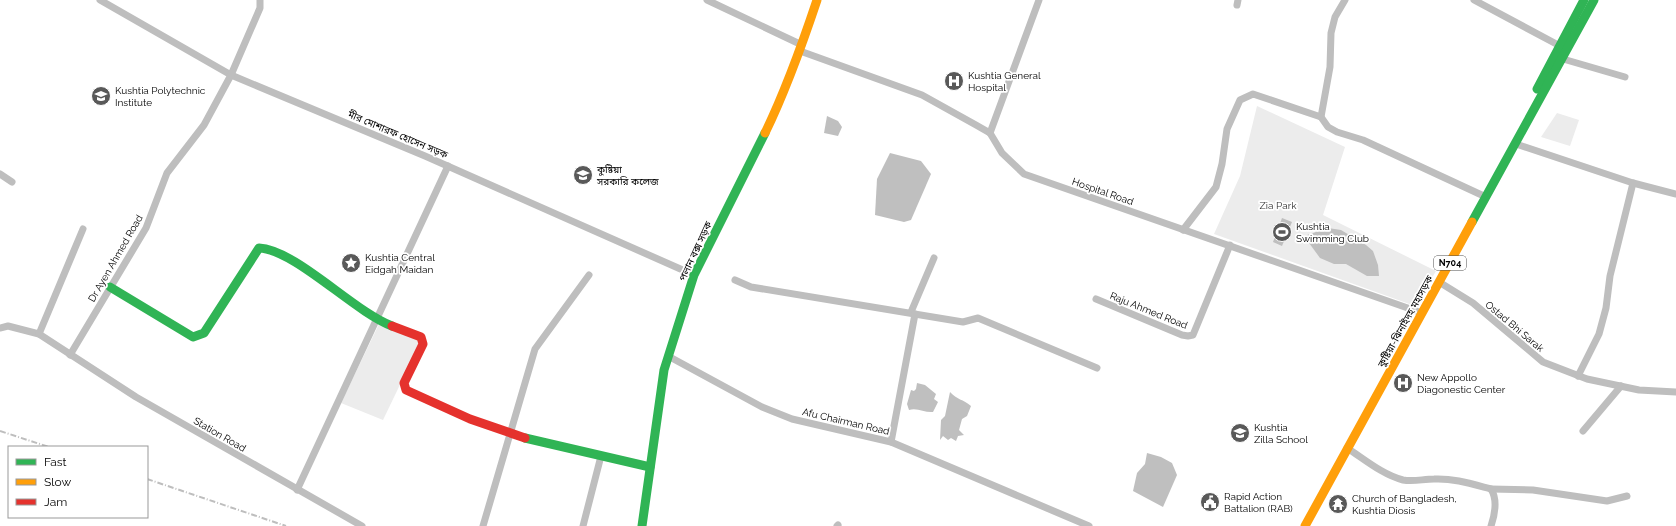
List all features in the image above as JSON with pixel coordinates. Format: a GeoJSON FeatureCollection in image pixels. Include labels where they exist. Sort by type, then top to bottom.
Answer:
{"type":"FeatureCollection","features":[{"type":"Feature","properties":{"kind":"main road","name":"পলান বক্স সড়ক"},"geometry":{"type":"LineString","coordinates":[[642,526],[664,370],[694,275],[778,109],[817,0]]}},
{"type":"Feature","properties":{"kind":"main road","name":"কুষ্টিয়া-ঝিনাইদহ মহাসড়ক"},"geometry":{"type":"LineString","coordinates":[[1483,196],[1516,144],[1563,52],[1584,0]]}},
{"type":"Feature","properties":{"kind":"main road","name":"কুষ্টিয়া-ঝিনাইদহ মহাসড়ক"},"geometry":{"type":"LineString","coordinates":[[1296,526],[1376,389],[1448,260],[1483,196],[1510,141],[1594,0]]}},
{"type":"Feature","properties":{"kind":"main road"},"geometry":{"type":"LineString","coordinates":[[110,287],[193,337],[204,333],[262,247],[291,260],[377,320],[421,337],[423,340],[422,347],[404,383],[406,390],[471,420],[511,434],[650,467]]}},
{"type":"Feature","properties":{"kind":"main road","name":"কুষ্টিয়া-ঝিনাইদহ মহাসড়ক"},"geometry":{"type":"LineString","coordinates":[[1419,312],[1439,282],[1448,260]]}},
{"type":"Feature","properties":{"kind":"main road","name":"কুষ্টিয়া-ঝিনাইদহ মহাসড়ক"},"geometry":{"type":"LineString","coordinates":[[1305,526],[1347,448],[1376,389]]}},
{"type":"Feature","properties":{"kind":"street","name":"মীর মোশারফ হোসেন সড়ক"},"geometry":{"type":"LineString","coordinates":[[100,0],[231,74],[448,166],[694,275]]}},
{"type":"Feature","properties":{"kind":"street","name":"Dr Ayen Ahmed Road"},"geometry":{"type":"LineString","coordinates":[[70,356],[146,228],[167,173],[204,125],[231,74],[260,8],[260,0]]}},
{"type":"Feature","properties":{"kind":"street","name":"Hospital Road"},"geometry":{"type":"LineString","coordinates":[[707,0],[801,48],[922,95],[990,133],[1002,153],[1024,174],[1419,312]]}},
{"type":"Feature","properties":{"kind":"street"},"geometry":{"type":"LineString","coordinates":[[990,133],[1039,0]]}},
{"type":"Feature","properties":{"kind":"street"},"geometry":{"type":"LineString","coordinates":[[1321,117],[1330,67],[1331,33],[1335,17],[1345,0]]}},
{"type":"Feature","properties":{"kind":"street"},"geometry":{"type":"LineString","coordinates":[[1474,0],[1563,52],[1625,77]]}},
{"type":"Feature","properties":{"kind":"street"},"geometry":{"type":"LineString","coordinates":[[1183,230],[1216,187],[1222,164],[1227,129],[1240,100],[1253,94],[1321,117],[1328,127],[1337,132],[1363,140],[1483,196]]}},
{"type":"Feature","properties":{"kind":"street"},"geometry":{"type":"LineString","coordinates":[[1516,144],[1633,183],[1676,194]]}},
{"type":"Feature","properties":{"kind":"street"},"geometry":{"type":"LineString","coordinates":[[297,490],[448,166]]}},
{"type":"Feature","properties":{"kind":"street"},"geometry":{"type":"LineString","coordinates":[[0,174],[12,182]]}},
{"type":"Feature","properties":{"kind":"street"},"geometry":{"type":"LineString","coordinates":[[1578,376],[1598,334],[1606,308],[1610,276],[1633,183]]}},
{"type":"Feature","properties":{"kind":"street"},"geometry":{"type":"LineString","coordinates":[[0,328],[8,326],[39,334],[83,229]]}},
{"type":"Feature","properties":{"kind":"street","name":"Raju Ahmed Road"},"geometry":{"type":"LineString","coordinates":[[1096,299],[1182,335],[1192,335],[1230,245]]}},
{"type":"Feature","properties":{"kind":"street"},"geometry":{"type":"LineString","coordinates":[[891,442],[913,313],[934,258]]}},
{"type":"Feature","properties":{"kind":"street"},"geometry":{"type":"LineString","coordinates":[[483,526],[535,349],[589,275]]}},
{"type":"Feature","properties":{"kind":"street"},"geometry":{"type":"LineString","coordinates":[[735,280],[751,287],[963,322],[978,318],[1097,368]]}},
{"type":"Feature","properties":{"kind":"street","name":"Ostad Bhi Sarak"},"geometry":{"type":"LineString","coordinates":[[1439,282],[1473,303],[1543,362],[1578,376],[1621,386],[1639,390],[1676,392]]}},
{"type":"Feature","properties":{"kind":"street","name":"Station Road"},"geometry":{"type":"LineString","coordinates":[[39,334],[70,356],[143,400],[297,490],[362,526]]}},
{"type":"Feature","properties":{"kind":"street","name":"Afu Chairman Road"},"geometry":{"type":"LineString","coordinates":[[668,356],[762,407],[792,419],[891,442],[1089,526]]}},
{"type":"Feature","properties":{"kind":"street"},"geometry":{"type":"LineString","coordinates":[[1583,431],[1621,386]]}},
{"type":"Feature","properties":{"kind":"street"},"geometry":{"type":"LineString","coordinates":[[1347,448],[1384,472],[1402,480],[1414,481],[1433,478],[1455,480],[1491,489],[1533,490],[1607,501],[1627,496]]}},
{"type":"Feature","properties":{"kind":"street"},"geometry":{"type":"LineString","coordinates":[[583,526],[601,456]]}},
{"type":"Feature","properties":{"kind":"street"},"geometry":{"type":"LineString","coordinates":[[1491,489],[1495,495],[1496,503],[1491,526]]}},
{"type":"Feature","properties":{"kind":"green space","name":"Zia Park"},"geometry":{"type":"Polygon","coordinates":[[[1257,106],[1345,147],[1323,215],[1436,271],[1415,306],[1214,234],[1240,176],[1257,106]]]}},
{"type":"Feature","properties":{"kind":"green space"},"geometry":{"type":"Polygon","coordinates":[[[1557,113],[1579,120],[1570,146],[1541,137],[1557,113]]]}},
{"type":"Feature","properties":{"kind":"green space"},"geometry":{"type":"Polygon","coordinates":[[[380,322],[421,341],[383,420],[341,403],[380,322]]]}},
{"type":"Feature","properties":{"kind":"shaded area"},"geometry":{"type":"Polygon","coordinates":[[[827,116],[838,121],[842,127],[838,136],[824,133],[827,116]]]}},
{"type":"Feature","properties":{"kind":"shaded area"},"geometry":{"type":"Polygon","coordinates":[[[890,153],[921,161],[931,174],[911,220],[904,222],[875,215],[877,179],[890,153]]]}},
{"type":"Feature","properties":{"kind":"shaded area","name":"Kushtia Swimming Club"},"geometry":{"type":"Polygon","coordinates":[[[1282,218],[1292,222],[1282,246],[1273,242],[1282,218]]]}},
{"type":"Feature","properties":{"kind":"shaded area"},"geometry":{"type":"Polygon","coordinates":[[[1328,228],[1341,230],[1373,251],[1378,265],[1379,276],[1367,276],[1346,264],[1334,264],[1320,258],[1304,236],[1328,228]]]}},
{"type":"Feature","properties":{"kind":"shaded area"},"geometry":{"type":"Polygon","coordinates":[[[917,383],[925,385],[936,394],[934,399],[938,402],[933,412],[915,409],[909,410],[907,404],[911,390],[914,391],[916,389],[917,383]]]}},
{"type":"Feature","properties":{"kind":"shaded area"},"geometry":{"type":"Polygon","coordinates":[[[950,392],[955,397],[971,406],[967,416],[962,419],[959,430],[964,435],[958,436],[956,441],[951,438],[948,440],[943,436],[940,440],[941,420],[945,416],[950,392]]]}},
{"type":"Feature","properties":{"kind":"shaded area"},"geometry":{"type":"Polygon","coordinates":[[[1147,453],[1161,457],[1172,463],[1177,475],[1163,507],[1133,491],[1137,473],[1145,464],[1147,453]]]}},
{"type":"Feature","properties":{"kind":"railway"},"geometry":{"type":"LineString","coordinates":[[0,431],[46,446]]}},
{"type":"Feature","properties":{"kind":"railway"},"geometry":{"type":"LineString","coordinates":[[148,479],[286,526]]}},
{"type":"Feature","properties":{"kind":"traffic: fast"},"geometry":{"type":"LineString","coordinates":[[1537,89],[1584,0]]}},
{"type":"Feature","properties":{"kind":"traffic: fast"},"geometry":{"type":"LineString","coordinates":[[1472,222],[1594,0]]}},
{"type":"Feature","properties":{"kind":"traffic: fast"},"geometry":{"type":"LineString","coordinates":[[642,526],[664,370],[694,275],[765,133]]}},
{"type":"Feature","properties":{"kind":"traffic: fast"},"geometry":{"type":"LineString","coordinates":[[110,287],[193,337],[204,333],[259,248],[274,251],[290,259],[360,308],[392,326]]}},
{"type":"Feature","properties":{"kind":"traffic: fast"},"geometry":{"type":"LineString","coordinates":[[525,438],[650,467]]}},
{"type":"Feature","properties":{"kind":"traffic: slow"},"geometry":{"type":"LineString","coordinates":[[765,133],[780,100],[806,34],[817,0]]}},
{"type":"Feature","properties":{"kind":"traffic: slow"},"geometry":{"type":"LineString","coordinates":[[1305,526],[1472,222]]}},
{"type":"Feature","properties":{"kind":"traffic: jam"},"geometry":{"type":"LineString","coordinates":[[392,326],[421,337],[423,344],[404,383],[406,390],[470,419],[525,438]]}},
{"type":"Feature","properties":{"kind":"place","name":"Kushtia General Hospital"},"geometry":{"type":"Point","coordinates":[954,81]}},
{"type":"Feature","properties":{"kind":"place","name":"Kushtia Polytechnic Institute"},"geometry":{"type":"Point","coordinates":[101,96]}},
{"type":"Feature","properties":{"kind":"place","name":"কুষ্টিয়া সরকারি কলেজ"},"geometry":{"type":"Point","coordinates":[583,175]}},
{"type":"Feature","properties":{"kind":"place","name":"Kushtia Swimming Club"},"geometry":{"type":"Point","coordinates":[1282,232]}},
{"type":"Feature","properties":{"kind":"place","name":"Kushtia Central Eidgah Maidan"},"geometry":{"type":"Point","coordinates":[351,263]}},
{"type":"Feature","properties":{"kind":"place","name":"New Appollo Diagonestic Center"},"geometry":{"type":"Point","coordinates":[1403,383]}},
{"type":"Feature","properties":{"kind":"place","name":"Kushtia Zilla School"},"geometry":{"type":"Point","coordinates":[1240,433]}},
{"type":"Feature","properties":{"kind":"place","name":"Rapid Action Battalion (RAB)"},"geometry":{"type":"Point","coordinates":[1210,502]}},
{"type":"Feature","properties":{"kind":"place","name":"Church of Bangladesh, Kushtia Diosis"},"geometry":{"type":"Point","coordinates":[1338,504]}}]}
